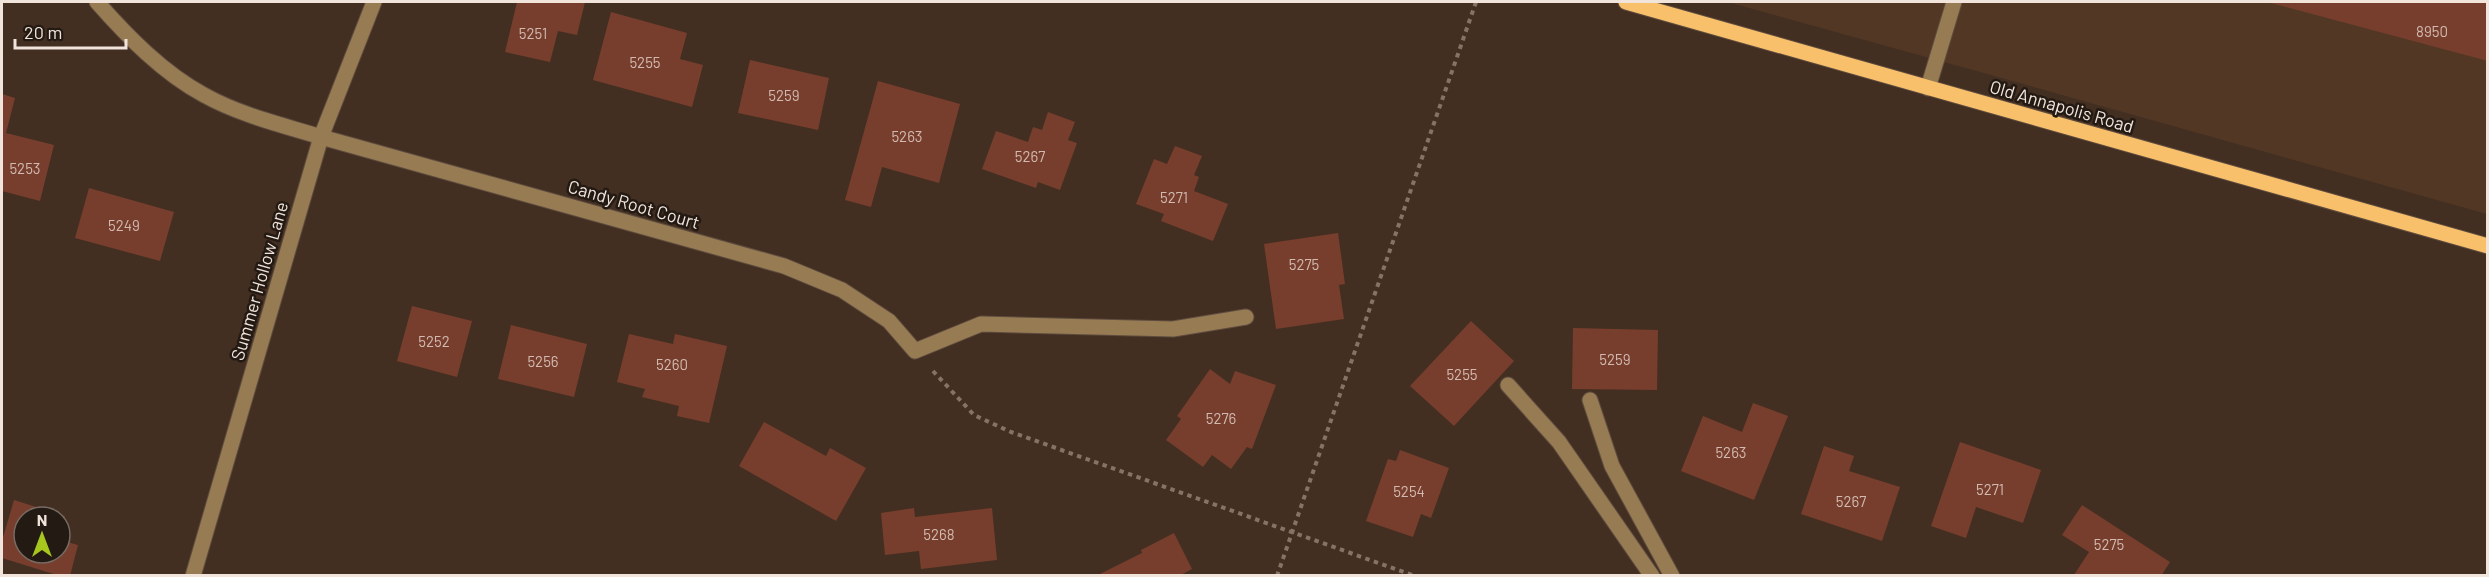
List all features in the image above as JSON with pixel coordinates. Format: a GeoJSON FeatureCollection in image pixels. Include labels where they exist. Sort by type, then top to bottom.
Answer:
{"type":"FeatureCollection","features":[{"type":"Feature","properties":{"kind":"main road","name":"Old Annapolis Road"},"geometry":{"type":"LineString","coordinates":[[1626,2],[2487,246]]}},
{"type":"Feature","properties":{"kind":"street","name":"Candy Root Court"},"geometry":{"type":"LineString","coordinates":[[97,2],[160,64],[203,95],[249,114],[321,137],[784,266],[842,290],[889,321],[915,351]]}},
{"type":"Feature","properties":{"kind":"street","name":"Summer Hollow Lane"},"geometry":{"type":"LineString","coordinates":[[194,576],[321,137],[374,2]]}},
{"type":"Feature","properties":{"kind":"street"},"geometry":{"type":"LineString","coordinates":[[1928,88],[1954,2]]}},
{"type":"Feature","properties":{"kind":"street"},"geometry":{"type":"LineString","coordinates":[[915,351],[981,324],[1173,329],[1246,318]]}},
{"type":"Feature","properties":{"kind":"street"},"geometry":{"type":"LineString","coordinates":[[1508,385],[1559,442],[1652,576]]}},
{"type":"Feature","properties":{"kind":"street"},"geometry":{"type":"LineString","coordinates":[[1590,400],[1612,466],[1672,576]]}},
{"type":"Feature","properties":{"kind":"path"},"geometry":{"type":"LineString","coordinates":[[1276,576],[1476,2]]}},
{"type":"Feature","properties":{"kind":"path"},"geometry":{"type":"LineString","coordinates":[[915,351],[974,415],[1011,432],[1415,576]]}},
{"type":"Feature","properties":{"kind":"shaded area"},"geometry":{"type":"Polygon","coordinates":[[[1728,2],[2487,2],[2487,214],[1991,75],[1728,2]]]}},
{"type":"Feature","properties":{"kind":"building"},"geometry":{"type":"Polygon","coordinates":[[[517,2],[585,2],[577,35],[558,31],[550,62],[505,52],[517,2]]]}},
{"type":"Feature","properties":{"kind":"building"},"geometry":{"type":"Polygon","coordinates":[[[2267,2],[2488,2],[2488,61],[2267,2]]]}},
{"type":"Feature","properties":{"kind":"building"},"geometry":{"type":"Polygon","coordinates":[[[611,12],[687,33],[680,59],[703,65],[692,107],[593,80],[611,12]]]}},
{"type":"Feature","properties":{"kind":"building"},"geometry":{"type":"Polygon","coordinates":[[[750,60],[829,78],[818,130],[738,113],[750,60]]]}},
{"type":"Feature","properties":{"kind":"building"},"geometry":{"type":"Polygon","coordinates":[[[878,81],[960,104],[939,183],[882,167],[871,207],[845,200],[878,81]]]}},
{"type":"Feature","properties":{"kind":"building"},"geometry":{"type":"Polygon","coordinates":[[[2,94],[15,98],[6,133],[54,145],[40,201],[2,191],[2,94]]]}},
{"type":"Feature","properties":{"kind":"building"},"geometry":{"type":"Polygon","coordinates":[[[1048,112],[1075,122],[1068,140],[1077,143],[1060,190],[1038,182],[1036,188],[982,169],[996,131],[1028,142],[1033,127],[1042,130],[1048,112]]]}},
{"type":"Feature","properties":{"kind":"building"},"geometry":{"type":"Polygon","coordinates":[[[1175,146],[1202,156],[1194,175],[1199,177],[1194,191],[1228,204],[1213,241],[1161,221],[1164,214],[1136,204],[1154,159],[1167,164],[1175,146]]]}},
{"type":"Feature","properties":{"kind":"building"},"geometry":{"type":"Polygon","coordinates":[[[89,188],[174,212],[160,261],[75,238],[89,188]]]}},
{"type":"Feature","properties":{"kind":"building"},"geometry":{"type":"Polygon","coordinates":[[[1338,233],[1345,284],[1339,285],[1344,319],[1276,329],[1264,244],[1338,233]]]}},
{"type":"Feature","properties":{"kind":"building"},"geometry":{"type":"Polygon","coordinates":[[[412,306],[472,321],[457,377],[397,361],[412,306]]]}},
{"type":"Feature","properties":{"kind":"building"},"geometry":{"type":"Polygon","coordinates":[[[1471,321],[1514,361],[1454,426],[1410,386],[1471,321]]]}},
{"type":"Feature","properties":{"kind":"building"},"geometry":{"type":"Polygon","coordinates":[[[511,325],[587,344],[574,397],[498,379],[511,325]]]}},
{"type":"Feature","properties":{"kind":"building"},"geometry":{"type":"Polygon","coordinates":[[[1573,328],[1658,330],[1657,390],[1572,389],[1573,328]]]}},
{"type":"Feature","properties":{"kind":"building"},"geometry":{"type":"Polygon","coordinates":[[[629,334],[673,344],[675,334],[727,346],[709,423],[677,416],[679,406],[642,397],[645,389],[617,382],[629,334]]]}},
{"type":"Feature","properties":{"kind":"building"},"geometry":{"type":"Polygon","coordinates":[[[1210,369],[1230,384],[1235,371],[1276,385],[1252,449],[1247,447],[1231,469],[1212,455],[1203,467],[1166,440],[1181,419],[1177,416],[1210,369]]]}},
{"type":"Feature","properties":{"kind":"building"},"geometry":{"type":"Polygon","coordinates":[[[1753,403],[1788,416],[1754,500],[1681,471],[1703,416],[1742,432],[1753,403]]]}},
{"type":"Feature","properties":{"kind":"building"},"geometry":{"type":"Polygon","coordinates":[[[764,422],[826,456],[830,448],[866,468],[836,521],[739,466],[764,422]]]}},
{"type":"Feature","properties":{"kind":"building"},"geometry":{"type":"Polygon","coordinates":[[[1960,442],[2041,470],[2023,523],[1976,507],[1966,538],[1931,526],[1960,442]]]}},
{"type":"Feature","properties":{"kind":"building"},"geometry":{"type":"Polygon","coordinates":[[[1824,446],[1854,456],[1849,471],[1900,487],[1882,541],[1801,514],[1824,446]]]}},
{"type":"Feature","properties":{"kind":"building"},"geometry":{"type":"Polygon","coordinates":[[[1400,450],[1449,468],[1431,518],[1421,514],[1413,537],[1366,521],[1388,459],[1396,461],[1400,450]]]}},
{"type":"Feature","properties":{"kind":"building"},"geometry":{"type":"Polygon","coordinates":[[[14,500],[30,505],[13,505],[14,500]]]}},
{"type":"Feature","properties":{"kind":"building"},"geometry":{"type":"Polygon","coordinates":[[[2082,505],[2170,562],[2161,576],[2074,575],[2089,552],[2062,535],[2082,505]]]}},
{"type":"Feature","properties":{"kind":"building"},"geometry":{"type":"Polygon","coordinates":[[[12,507],[12,561],[2,558],[2,541],[12,507]]]}},
{"type":"Feature","properties":{"kind":"building"},"geometry":{"type":"Polygon","coordinates":[[[914,508],[915,517],[992,508],[997,560],[921,569],[919,551],[885,555],[881,513],[914,508]]]}},
{"type":"Feature","properties":{"kind":"building"},"geometry":{"type":"Polygon","coordinates":[[[1174,533],[1192,569],[1179,576],[1101,576],[1100,574],[1142,553],[1141,550],[1174,533]]]}},
{"type":"Feature","properties":{"kind":"building"},"geometry":{"type":"Polygon","coordinates":[[[72,543],[78,545],[70,576],[60,576],[25,565],[72,565],[72,543]]]}}]}
